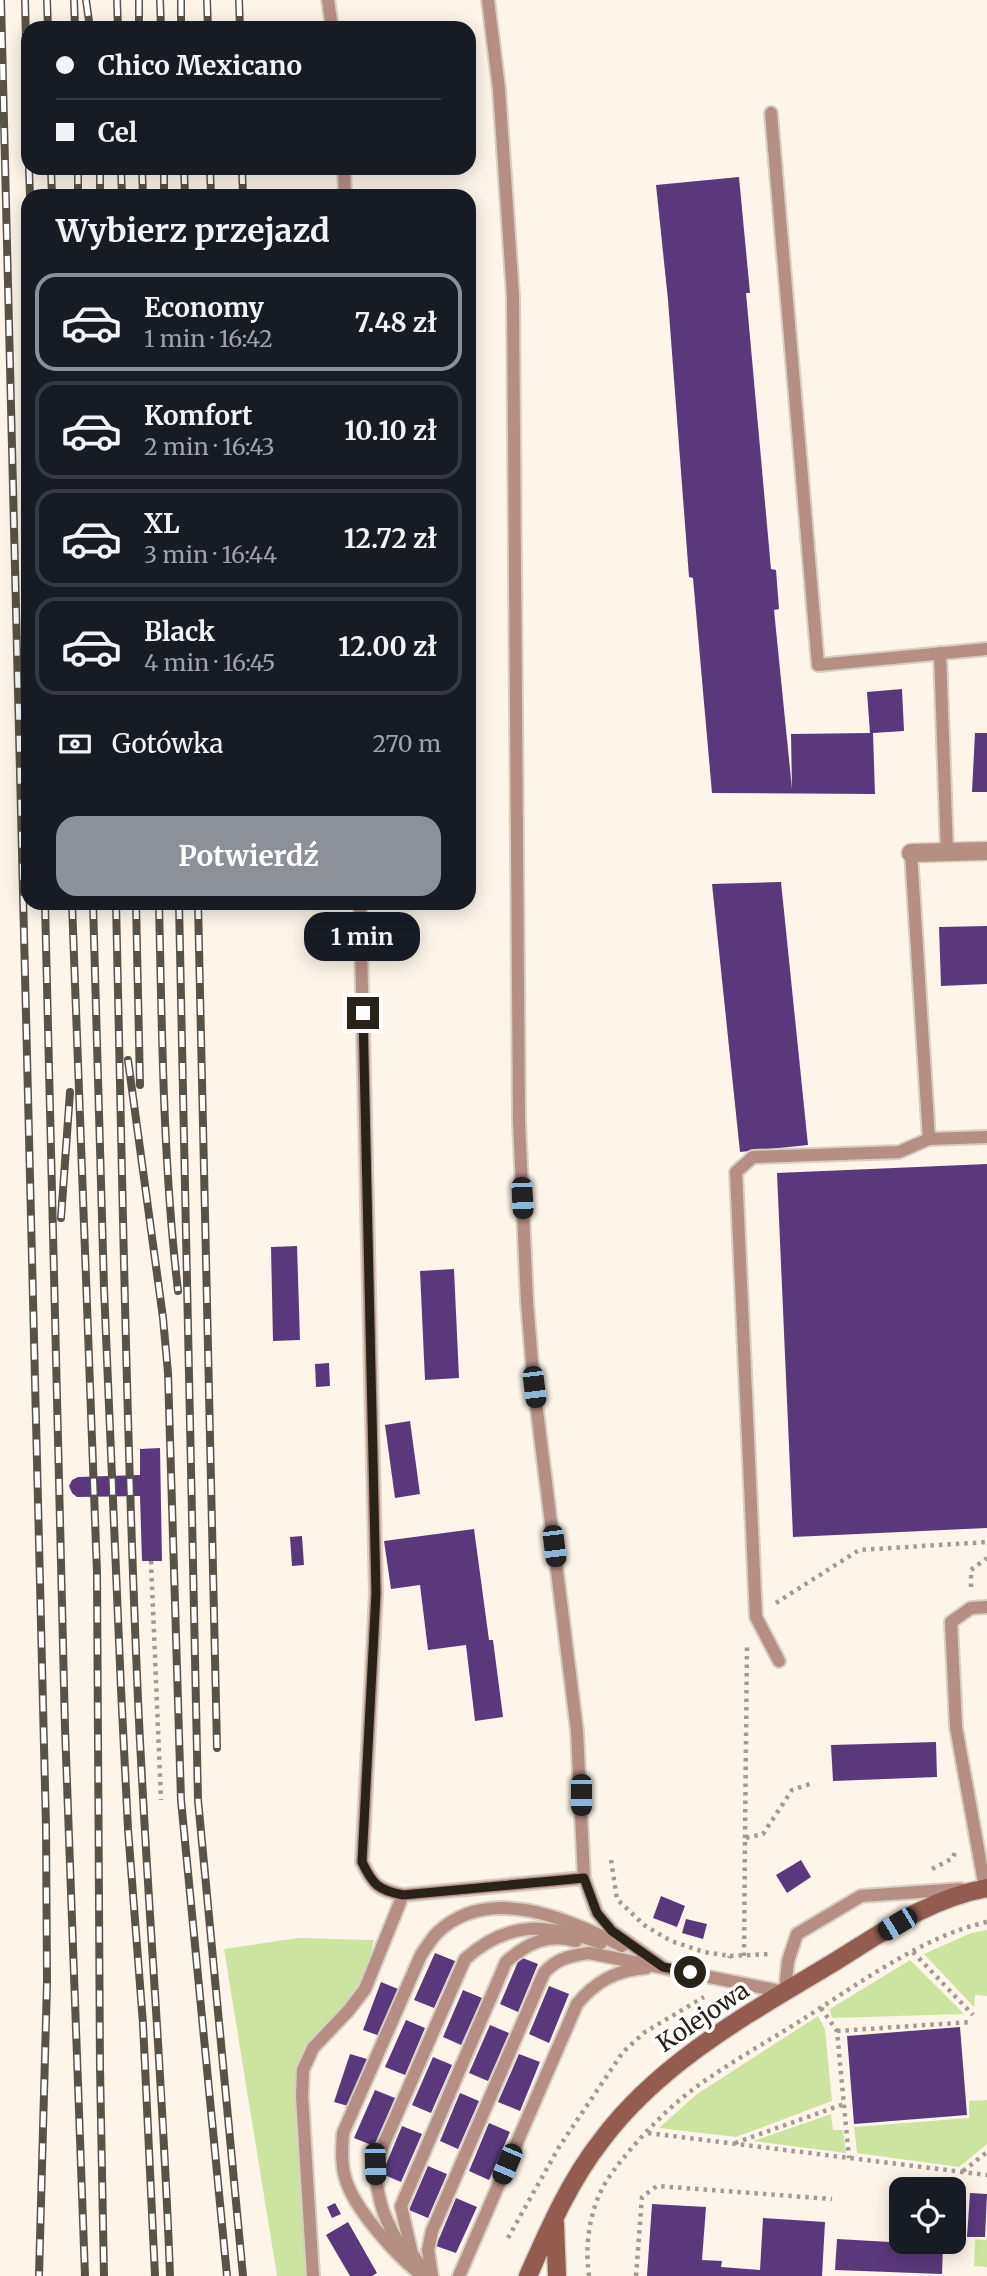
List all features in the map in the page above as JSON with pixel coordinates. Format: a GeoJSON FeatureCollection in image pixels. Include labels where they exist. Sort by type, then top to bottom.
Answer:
{"type":"FeatureCollection","features":[{"type":"Feature","properties":{"kind":"main road","name":"Kolejowa"},"geometry":{"type":"LineString","coordinates":[[528,2276],[567,2193],[600,2141],[636,2100],[687,2055],[914,1914],[960,1893],[986,1888]]}},
{"type":"Feature","properties":{"kind":"main road"},"geometry":{"type":"LineString","coordinates":[[555,2216],[557,2276]]}},
{"type":"Feature","properties":{"kind":"street"},"geometry":{"type":"LineString","coordinates":[[911,853],[987,851]]}},
{"type":"Feature","properties":{"kind":"lane"},"geometry":{"type":"LineString","coordinates":[[328,0],[330,21]]}},
{"type":"Feature","properties":{"kind":"lane"},"geometry":{"type":"LineString","coordinates":[[488,0],[499,89],[513,296],[519,1121],[527,1302],[536,1401],[577,1731],[584,1878],[597,1913],[612,1931],[663,1967]]}},
{"type":"Feature","properties":{"kind":"lane"},"geometry":{"type":"LineString","coordinates":[[771,113],[818,665],[987,649]]}},
{"type":"Feature","properties":{"kind":"lane"},"geometry":{"type":"LineString","coordinates":[[940,653],[947,852]]}},
{"type":"Feature","properties":{"kind":"lane"},"geometry":{"type":"LineString","coordinates":[[911,853],[929,1139]]}},
{"type":"Feature","properties":{"kind":"lane"},"geometry":{"type":"LineString","coordinates":[[360,910],[376,1593],[362,1862],[369,1878],[384,1891],[403,1895],[584,1878]]}},
{"type":"Feature","properties":{"kind":"lane"},"geometry":{"type":"LineString","coordinates":[[779,1661],[756,1617],[736,1172],[753,1157],[899,1152],[929,1139],[987,1137]]}},
{"type":"Feature","properties":{"kind":"lane"},"geometry":{"type":"LineString","coordinates":[[427,2276],[432,2231],[544,1973],[553,1962],[568,1956],[589,1953],[785,1992],[788,1961],[796,1934],[861,1896],[986,1888],[956,1727],[951,1622],[971,1608],[987,1607]]}},
{"type":"Feature","properties":{"kind":"lane"},"geometry":{"type":"LineString","coordinates":[[313,2276],[302,2096],[303,2070],[313,2048],[365,1989],[403,1895]]}},
{"type":"Feature","properties":{"kind":"lane"},"geometry":{"type":"LineString","coordinates":[[427,2276],[409,2266],[389,2245],[360,2206],[346,2180],[342,2158],[342,2133],[421,1955],[435,1935],[453,1920],[479,1910],[535,1911],[579,1925],[663,1967]]}},
{"type":"Feature","properties":{"kind":"lane"},"geometry":{"type":"LineString","coordinates":[[427,2276],[405,2254],[388,2227],[376,2192],[375,2164],[465,1959],[482,1944],[507,1933],[536,1928],[569,1931],[663,1967]]}},
{"type":"Feature","properties":{"kind":"lane"},"geometry":{"type":"LineString","coordinates":[[427,2276],[412,2255],[401,2206],[506,1962],[522,1947],[541,1939],[568,1939],[663,1967]]}},
{"type":"Feature","properties":{"kind":"lane"},"geometry":{"type":"LineString","coordinates":[[459,2276],[577,2004],[590,1989],[606,1978],[631,1969],[663,1967]]}},
{"type":"Feature","properties":{"kind":"path"},"geometry":{"type":"LineString","coordinates":[[744,1956],[747,1621],[859,1550],[987,1542]]}},
{"type":"Feature","properties":{"kind":"path"},"geometry":{"type":"LineString","coordinates":[[971,1608],[971,1570],[987,1558]]}},
{"type":"Feature","properties":{"kind":"path"},"geometry":{"type":"LineString","coordinates":[[151,1561],[161,1800]]}},
{"type":"Feature","properties":{"kind":"path"},"geometry":{"type":"LineString","coordinates":[[745,1838],[763,1834],[792,1790],[813,1783]]}},
{"type":"Feature","properties":{"kind":"path"},"geometry":{"type":"LineString","coordinates":[[611,1860],[617,1899],[644,1925],[671,1941],[704,1952],[730,1956],[726,1962]]}},
{"type":"Feature","properties":{"kind":"path"},"geometry":{"type":"LineString","coordinates":[[589,2276],[588,2235],[594,2207],[613,2172],[647,2133],[695,2088],[913,1952],[987,1922]]}},
{"type":"Feature","properties":{"kind":"path"},"geometry":{"type":"LineString","coordinates":[[913,1952],[973,2015]]}},
{"type":"Feature","properties":{"kind":"path"},"geometry":{"type":"LineString","coordinates":[[509,2238],[559,2147],[623,2052],[645,2032],[708,1995]]}},
{"type":"Feature","properties":{"kind":"path"},"geometry":{"type":"LineString","coordinates":[[821,2008],[837,2031],[849,2158]]}},
{"type":"Feature","properties":{"kind":"path"},"geometry":{"type":"LineString","coordinates":[[837,2031],[972,2022]]}},
{"type":"Feature","properties":{"kind":"path"},"geometry":{"type":"LineString","coordinates":[[734,2143],[844,2104]]}},
{"type":"Feature","properties":{"kind":"path"},"geometry":{"type":"LineString","coordinates":[[647,2133],[987,2175]]}},
{"type":"Feature","properties":{"kind":"path"},"geometry":{"type":"LineString","coordinates":[[962,2172],[987,2152]]}},
{"type":"Feature","properties":{"kind":"path"},"geometry":{"type":"LineString","coordinates":[[636,2276],[642,2197],[657,2186],[832,2199]]}},
{"type":"Feature","properties":{"kind":"path"},"geometry":{"type":"LineString","coordinates":[[515,2225],[522,2229]]}},
{"type":"Feature","properties":{"kind":"green space"},"geometry":{"type":"Polygon","coordinates":[[[987,1930],[987,1996],[975,1995],[974,2007],[924,1954],[971,1933],[987,1930]]]}},
{"type":"Feature","properties":{"kind":"green space"},"geometry":{"type":"Polygon","coordinates":[[[298,1938],[374,1940],[359,1992],[308,2046],[308,2276],[277,2276],[224,1949],[298,1938]]]}},
{"type":"Feature","properties":{"kind":"green space"},"geometry":{"type":"Polygon","coordinates":[[[910,1960],[964,2014],[832,2018],[830,2009],[910,1960]]]}},
{"type":"Feature","properties":{"kind":"green space"},"geometry":{"type":"Polygon","coordinates":[[[818,2016],[825,2029],[832,2101],[736,2137],[659,2128],[697,2094],[818,2016]]]}},
{"type":"Feature","properties":{"kind":"green space"},"geometry":{"type":"Polygon","coordinates":[[[987,2100],[987,2144],[959,2167],[857,2153],[854,2127],[969,2118],[969,2101],[987,2100]]]}},
{"type":"Feature","properties":{"kind":"green space"},"geometry":{"type":"Polygon","coordinates":[[[831,2114],[833,2130],[843,2130],[846,2153],[753,2141],[831,2114]]]}},
{"type":"Feature","properties":{"kind":"green space"},"geometry":{"type":"Polygon","coordinates":[[[975,2239],[987,2240],[987,2267],[974,2266],[975,2239]]]}},
{"type":"Feature","properties":{"kind":"building"},"geometry":{"type":"Polygon","coordinates":[[[739,177],[750,293],[746,293],[771,569],[776,570],[779,609],[774,610],[792,789],[791,734],[870,733],[867,692],[902,689],[904,731],[873,733],[875,794],[712,793],[693,578],[689,577],[668,300],[656,185],[739,177]]]}},
{"type":"Feature","properties":{"kind":"building"},"geometry":{"type":"Polygon","coordinates":[[[975,733],[987,733],[987,792],[972,792],[975,733]]]}},
{"type":"Feature","properties":{"kind":"building"},"geometry":{"type":"Polygon","coordinates":[[[781,882],[808,1145],[740,1152],[712,884],[781,882]]]}},
{"type":"Feature","properties":{"kind":"building"},"geometry":{"type":"Polygon","coordinates":[[[987,926],[987,984],[941,986],[939,927],[987,926]]]}},
{"type":"Feature","properties":{"kind":"building"},"geometry":{"type":"Polygon","coordinates":[[[987,1164],[987,1528],[793,1537],[777,1173],[987,1164]]]}},
{"type":"Feature","properties":{"kind":"building"},"geometry":{"type":"Polygon","coordinates":[[[297,1246],[300,1340],[273,1341],[271,1247],[297,1246]]]}},
{"type":"Feature","properties":{"kind":"building"},"geometry":{"type":"Polygon","coordinates":[[[454,1269],[459,1378],[425,1380],[420,1271],[454,1269]]]}},
{"type":"Feature","properties":{"kind":"building"},"geometry":{"type":"Polygon","coordinates":[[[329,1363],[330,1386],[316,1387],[315,1364],[329,1363]]]}},
{"type":"Feature","properties":{"kind":"building"},"geometry":{"type":"Polygon","coordinates":[[[410,1421],[420,1494],[395,1498],[385,1425],[410,1421]]]}},
{"type":"Feature","properties":{"kind":"building"},"geometry":{"type":"Polygon","coordinates":[[[160,1448],[162,1561],[142,1561],[140,1496],[77,1497],[69,1486],[72,1480],[78,1477],[140,1475],[140,1449],[160,1448]]]}},
{"type":"Feature","properties":{"kind":"building"},"geometry":{"type":"Polygon","coordinates":[[[474,1529],[503,1717],[475,1721],[466,1645],[428,1650],[420,1585],[391,1589],[384,1541],[474,1529]]]}},
{"type":"Feature","properties":{"kind":"building"},"geometry":{"type":"Polygon","coordinates":[[[302,1536],[304,1565],[292,1566],[290,1537],[302,1536]]]}},
{"type":"Feature","properties":{"kind":"building"},"geometry":{"type":"Polygon","coordinates":[[[936,1742],[937,1777],[833,1781],[831,1745],[936,1742]]]}},
{"type":"Feature","properties":{"kind":"building"},"geometry":{"type":"Polygon","coordinates":[[[801,1860],[811,1877],[787,1893],[776,1875],[801,1860]]]}},
{"type":"Feature","properties":{"kind":"building"},"geometry":{"type":"Polygon","coordinates":[[[661,1896],[685,1906],[677,1927],[653,1918],[661,1896]]]}},
{"type":"Feature","properties":{"kind":"building"},"geometry":{"type":"Polygon","coordinates":[[[686,1919],[707,1924],[703,1939],[682,1933],[686,1919]]]}},
{"type":"Feature","properties":{"kind":"building"},"geometry":{"type":"Polygon","coordinates":[[[435,1953],[455,1961],[434,2008],[414,2000],[435,1953]]]}},
{"type":"Feature","properties":{"kind":"building"},"geometry":{"type":"Polygon","coordinates":[[[520,1957],[538,1964],[518,2012],[500,2004],[520,1957]]]}},
{"type":"Feature","properties":{"kind":"building"},"geometry":{"type":"Polygon","coordinates":[[[381,1982],[398,1989],[380,2036],[363,2030],[381,1982]]]}},
{"type":"Feature","properties":{"kind":"building"},"geometry":{"type":"Polygon","coordinates":[[[549,1986],[569,1994],[549,2043],[529,2034],[549,1986]]]}},
{"type":"Feature","properties":{"kind":"building"},"geometry":{"type":"Polygon","coordinates":[[[463,1990],[482,1998],[461,2045],[443,2037],[463,1990]]]}},
{"type":"Feature","properties":{"kind":"building"},"geometry":{"type":"Polygon","coordinates":[[[406,2020],[425,2028],[405,2075],[385,2067],[406,2020]]]}},
{"type":"Feature","properties":{"kind":"building"},"geometry":{"type":"Polygon","coordinates":[[[490,2025],[509,2033],[488,2081],[469,2073],[490,2025]]]}},
{"type":"Feature","properties":{"kind":"building"},"geometry":{"type":"Polygon","coordinates":[[[960,2027],[967,2115],[854,2124],[847,2036],[960,2027]]]}},
{"type":"Feature","properties":{"kind":"building"},"geometry":{"type":"Polygon","coordinates":[[[350,2054],[367,2059],[352,2107],[334,2102],[350,2054]]]}},
{"type":"Feature","properties":{"kind":"building"},"geometry":{"type":"Polygon","coordinates":[[[519,2054],[540,2062],[520,2111],[498,2102],[519,2054]]]}},
{"type":"Feature","properties":{"kind":"building"},"geometry":{"type":"Polygon","coordinates":[[[433,2057],[452,2065],[431,2113],[412,2105],[433,2057]]]}},
{"type":"Feature","properties":{"kind":"building"},"geometry":{"type":"Polygon","coordinates":[[[375,2090],[395,2098],[374,2146],[354,2138],[375,2090]]]}},
{"type":"Feature","properties":{"kind":"building"},"geometry":{"type":"Polygon","coordinates":[[[460,2093],[479,2101],[458,2149],[440,2141],[460,2093]]]}},
{"type":"Feature","properties":{"kind":"building"},"geometry":{"type":"Polygon","coordinates":[[[489,2123],[510,2132],[489,2180],[469,2171],[489,2123]]]}},
{"type":"Feature","properties":{"kind":"building"},"geometry":{"type":"Polygon","coordinates":[[[402,2126],[422,2134],[401,2182],[382,2174],[402,2126]]]}},
{"type":"Feature","properties":{"kind":"building"},"geometry":{"type":"Polygon","coordinates":[[[428,2166],[447,2174],[428,2218],[409,2210],[428,2166]]]}},
{"type":"Feature","properties":{"kind":"building"},"geometry":{"type":"Polygon","coordinates":[[[970,2193],[987,2194],[985,2237],[967,2237],[970,2193]]]}},
{"type":"Feature","properties":{"kind":"building"},"geometry":{"type":"Polygon","coordinates":[[[456,2198],[477,2207],[456,2253],[436,2246],[456,2198]]]}},
{"type":"Feature","properties":{"kind":"building"},"geometry":{"type":"Polygon","coordinates":[[[335,2203],[341,2214],[332,2218],[327,2207],[335,2203]]]}},
{"type":"Feature","properties":{"kind":"building"},"geometry":{"type":"Polygon","coordinates":[[[652,2204],[706,2207],[702,2260],[722,2261],[721,2267],[760,2270],[763,2218],[825,2222],[822,2276],[647,2276],[652,2204]]]}},
{"type":"Feature","properties":{"kind":"building"},"geometry":{"type":"Polygon","coordinates":[[[348,2222],[377,2273],[372,2276],[350,2276],[326,2235],[348,2222]]]}},
{"type":"Feature","properties":{"kind":"building"},"geometry":{"type":"Polygon","coordinates":[[[837,2239],[889,2242],[889,2254],[943,2254],[942,2274],[835,2270],[837,2239]]]}},
{"type":"Feature","properties":{"kind":"railway"},"geometry":{"type":"LineString","coordinates":[[1,0],[21,812]]}},
{"type":"Feature","properties":{"kind":"railway"},"geometry":{"type":"LineString","coordinates":[[25,0],[26,21]]}},
{"type":"Feature","properties":{"kind":"railway"},"geometry":{"type":"LineString","coordinates":[[47,0],[48,21]]}},
{"type":"Feature","properties":{"kind":"railway"},"geometry":{"type":"LineString","coordinates":[[74,0],[75,21]]}},
{"type":"Feature","properties":{"kind":"railway"},"geometry":{"type":"LineString","coordinates":[[86,0],[89,21]]}},
{"type":"Feature","properties":{"kind":"railway"},"geometry":{"type":"LineString","coordinates":[[117,0],[118,21]]}},
{"type":"Feature","properties":{"kind":"railway"},"geometry":{"type":"LineString","coordinates":[[139,0],[139,21]]}},
{"type":"Feature","properties":{"kind":"railway"},"geometry":{"type":"LineString","coordinates":[[160,0],[161,21]]}},
{"type":"Feature","properties":{"kind":"railway"},"geometry":{"type":"LineString","coordinates":[[181,0],[181,21]]}},
{"type":"Feature","properties":{"kind":"railway"},"geometry":{"type":"LineString","coordinates":[[207,0],[208,21]]}},
{"type":"Feature","properties":{"kind":"railway"},"geometry":{"type":"LineString","coordinates":[[239,0],[240,21]]}},
{"type":"Feature","properties":{"kind":"railway"},"geometry":{"type":"LineString","coordinates":[[29,175],[30,189]]}},
{"type":"Feature","properties":{"kind":"railway"},"geometry":{"type":"LineString","coordinates":[[51,175],[52,189]]}},
{"type":"Feature","properties":{"kind":"railway"},"geometry":{"type":"LineString","coordinates":[[78,175],[78,189]]}},
{"type":"Feature","properties":{"kind":"railway"},"geometry":{"type":"LineString","coordinates":[[100,175],[100,189]]}},
{"type":"Feature","properties":{"kind":"railway"},"geometry":{"type":"LineString","coordinates":[[121,175],[122,189]]}},
{"type":"Feature","properties":{"kind":"railway"},"geometry":{"type":"LineString","coordinates":[[142,175],[143,189]]}},
{"type":"Feature","properties":{"kind":"railway"},"geometry":{"type":"LineString","coordinates":[[164,175],[164,189]]}},
{"type":"Feature","properties":{"kind":"railway"},"geometry":{"type":"LineString","coordinates":[[184,175],[185,189]]}},
{"type":"Feature","properties":{"kind":"railway"},"geometry":{"type":"LineString","coordinates":[[210,175],[211,189]]}},
{"type":"Feature","properties":{"kind":"railway"},"geometry":{"type":"LineString","coordinates":[[242,175],[243,189]]}},
{"type":"Feature","properties":{"kind":"railway"},"geometry":{"type":"LineString","coordinates":[[23,910],[46,1827],[47,1983],[39,2276]]}},
{"type":"Feature","properties":{"kind":"railway"},"geometry":{"type":"LineString","coordinates":[[45,910],[65,1728],[85,2276]]}},
{"type":"Feature","properties":{"kind":"railway"},"geometry":{"type":"LineString","coordinates":[[72,910],[97,1573],[104,2276]]}},
{"type":"Feature","properties":{"kind":"railway"},"geometry":{"type":"LineString","coordinates":[[93,910],[104,1288],[121,1689],[128,1829],[143,2024],[155,2276]]}},
{"type":"Feature","properties":{"kind":"railway"},"geometry":{"type":"LineString","coordinates":[[116,910],[133,1579],[140,1751],[170,2276]]}},
{"type":"Feature","properties":{"kind":"railway"},"geometry":{"type":"LineString","coordinates":[[136,910],[140,1085]]}},
{"type":"Feature","properties":{"kind":"railway"},"geometry":{"type":"LineString","coordinates":[[159,910],[166,1146],[178,1291]]}},
{"type":"Feature","properties":{"kind":"railway"},"geometry":{"type":"LineString","coordinates":[[179,910],[198,1800],[243,2276]]}},
{"type":"Feature","properties":{"kind":"railway"},"geometry":{"type":"LineString","coordinates":[[198,910],[217,1748]]}},
{"type":"Feature","properties":{"kind":"railway"},"geometry":{"type":"LineString","coordinates":[[128,1060],[168,1373],[181,1800],[227,2276]]}},
{"type":"Feature","properties":{"kind":"railway"},"geometry":{"type":"LineString","coordinates":[[61,1218],[70,1092]]}},
{"type":"Feature","properties":{"kind":"route"},"geometry":{"type":"LineString","coordinates":[[363,1013],[376,1593],[362,1862],[369,1878],[384,1891],[403,1895],[584,1878],[597,1913],[612,1931],[663,1967],[690,1972]]}}]}
